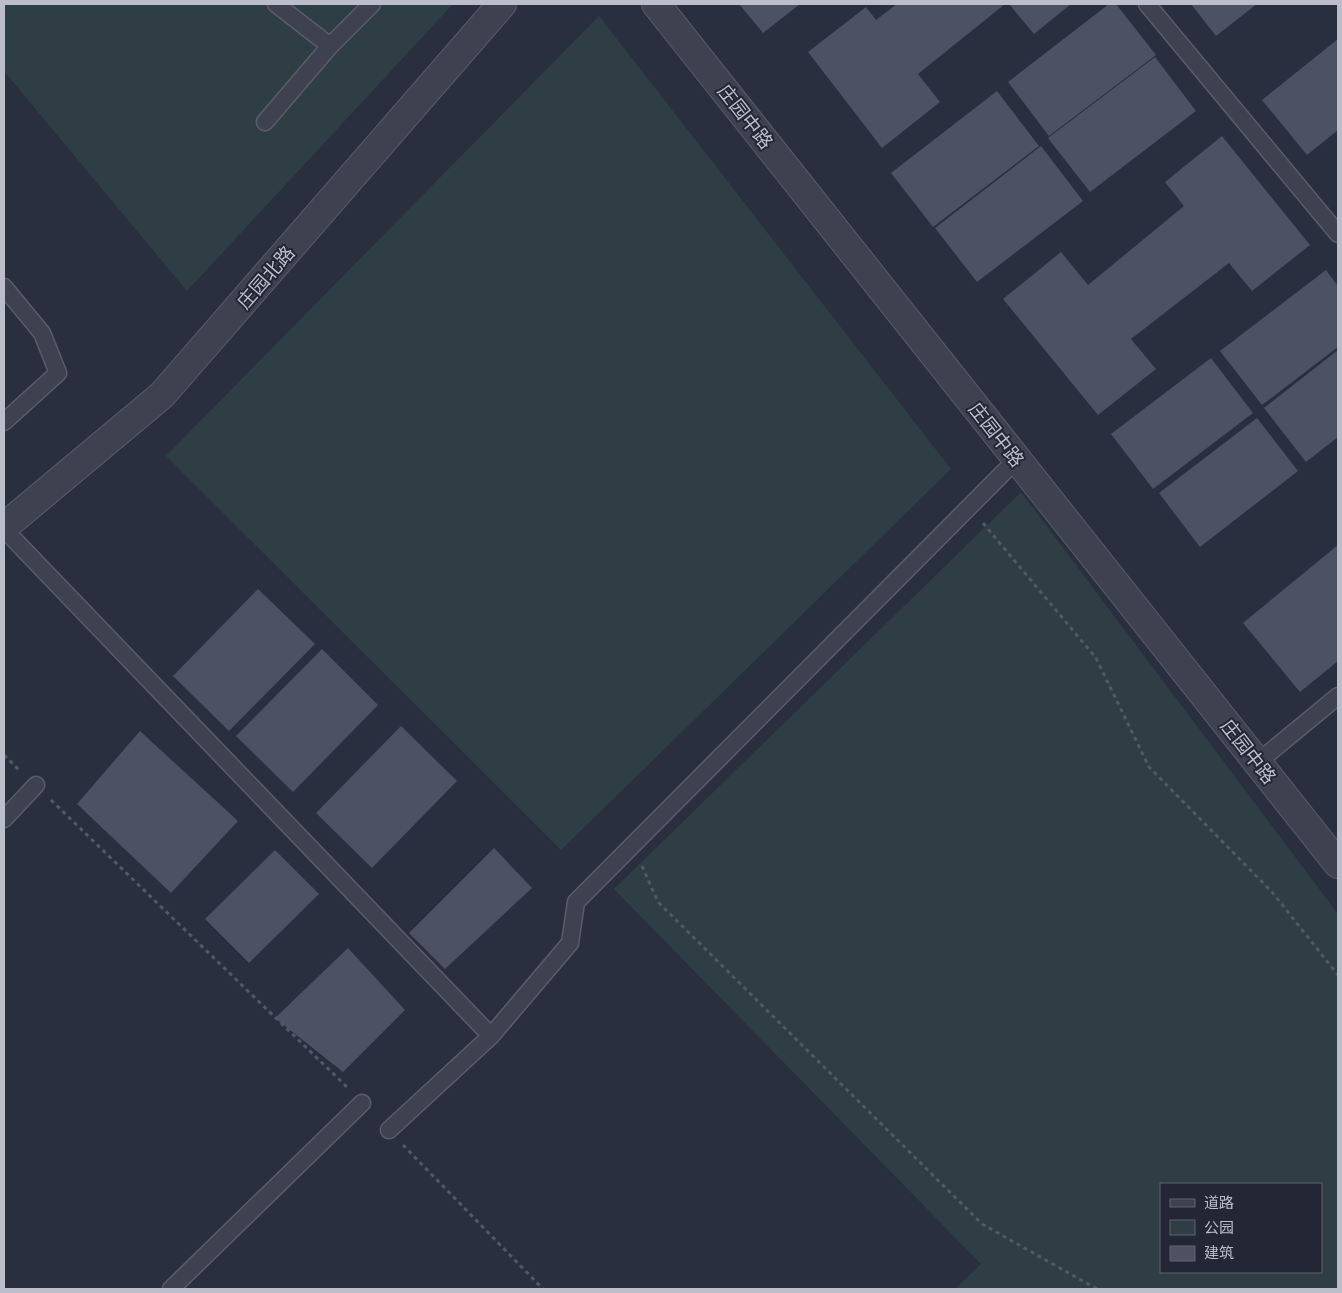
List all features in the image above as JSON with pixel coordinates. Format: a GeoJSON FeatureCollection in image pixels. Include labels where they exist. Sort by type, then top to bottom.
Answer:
{"type":"FeatureCollection","features":[{"type":"Feature","properties":{"kind":"street","name":"庄园北路"},"geometry":{"type":"LineString","coordinates":[[4,528],[162,395],[502,4]]}},
{"type":"Feature","properties":{"kind":"street","name":"庄园中路"},"geometry":{"type":"LineString","coordinates":[[656,4],[1338,864]]}},
{"type":"Feature","properties":{"kind":"lane"},"geometry":{"type":"LineString","coordinates":[[276,4],[330,46]]}},
{"type":"Feature","properties":{"kind":"lane"},"geometry":{"type":"LineString","coordinates":[[265,122],[330,46],[372,4]]}},
{"type":"Feature","properties":{"kind":"lane"},"geometry":{"type":"LineString","coordinates":[[1147,4],[1338,234]]}},
{"type":"Feature","properties":{"kind":"lane"},"geometry":{"type":"LineString","coordinates":[[4,287],[42,333],[58,373],[4,422]]}},
{"type":"Feature","properties":{"kind":"lane"},"geometry":{"type":"LineString","coordinates":[[389,1130],[492,1036],[570,943],[576,902],[1017,459]]}},
{"type":"Feature","properties":{"kind":"lane"},"geometry":{"type":"LineString","coordinates":[[4,528],[492,1036]]}},
{"type":"Feature","properties":{"kind":"lane"},"geometry":{"type":"LineString","coordinates":[[1258,762],[1338,696]]}},
{"type":"Feature","properties":{"kind":"lane"},"geometry":{"type":"LineString","coordinates":[[4,819],[36,786]]}},
{"type":"Feature","properties":{"kind":"lane"},"geometry":{"type":"LineString","coordinates":[[171,1289],[362,1103]]}},
{"type":"Feature","properties":{"kind":"path"},"geometry":{"type":"LineString","coordinates":[[970,507],[1096,658],[1149,767],[1272,892],[1338,975]]}},
{"type":"Feature","properties":{"kind":"path"},"geometry":{"type":"LineString","coordinates":[[4,754],[362,1103]]}},
{"type":"Feature","properties":{"kind":"path"},"geometry":{"type":"LineString","coordinates":[[632,845],[658,902],[982,1224],[1097,1289]]}},
{"type":"Feature","properties":{"kind":"path"},"geometry":{"type":"LineString","coordinates":[[389,1130],[543,1289]]}},
{"type":"Feature","properties":{"kind":"green space"},"geometry":{"type":"Polygon","coordinates":[[[4,4],[453,4],[187,291],[4,71],[4,4]]]}},
{"type":"Feature","properties":{"kind":"green space"},"geometry":{"type":"Polygon","coordinates":[[[599,16],[951,469],[561,850],[166,456],[599,16]]]}},
{"type":"Feature","properties":{"kind":"green space"},"geometry":{"type":"Polygon","coordinates":[[[1021,492],[1338,914],[1338,1289],[955,1289],[981,1264],[614,889],[1021,492]]]}},
{"type":"Feature","properties":{"kind":"building"},"geometry":{"type":"Polygon","coordinates":[[[739,4],[800,4],[763,33],[739,4]]]}},
{"type":"Feature","properties":{"kind":"building"},"geometry":{"type":"Polygon","coordinates":[[[897,4],[1005,4],[918,74],[940,102],[882,148],[808,52],[866,7],[876,20],[897,4]]]}},
{"type":"Feature","properties":{"kind":"building"},"geometry":{"type":"Polygon","coordinates":[[[1009,4],[1071,4],[1034,34],[1009,4]]]}},
{"type":"Feature","properties":{"kind":"building"},"geometry":{"type":"Polygon","coordinates":[[[1109,4],[1116,4],[1156,55],[1049,136],[1008,82],[1109,4]]]}},
{"type":"Feature","properties":{"kind":"building"},"geometry":{"type":"Polygon","coordinates":[[[1191,4],[1257,4],[1216,36],[1191,4]]]}},
{"type":"Feature","properties":{"kind":"building"},"geometry":{"type":"Polygon","coordinates":[[[1338,39],[1338,130],[1307,155],[1262,100],[1338,39]]]}},
{"type":"Feature","properties":{"kind":"building"},"geometry":{"type":"Polygon","coordinates":[[[1155,57],[1196,111],[1090,192],[1048,138],[1155,57]]]}},
{"type":"Feature","properties":{"kind":"building"},"geometry":{"type":"Polygon","coordinates":[[[997,91],[1039,146],[933,227],[891,173],[997,91]]]}},
{"type":"Feature","properties":{"kind":"building"},"geometry":{"type":"Polygon","coordinates":[[[1222,136],[1310,245],[1252,291],[1229,263],[1131,339],[1156,369],[1098,415],[1003,299],[1061,252],[1088,285],[1184,206],[1165,182],[1222,136]]]}},
{"type":"Feature","properties":{"kind":"building"},"geometry":{"type":"Polygon","coordinates":[[[1041,146],[1083,201],[977,282],[935,228],[1041,146]]]}},
{"type":"Feature","properties":{"kind":"building"},"geometry":{"type":"Polygon","coordinates":[[[1326,270],[1338,286],[1338,347],[1262,405],[1220,351],[1326,270]]]}},
{"type":"Feature","properties":{"kind":"building"},"geometry":{"type":"Polygon","coordinates":[[[1338,350],[1338,437],[1306,462],[1264,408],[1338,350]]]}},
{"type":"Feature","properties":{"kind":"building"},"geometry":{"type":"Polygon","coordinates":[[[1211,358],[1253,413],[1153,489],[1111,434],[1211,358]]]}},
{"type":"Feature","properties":{"kind":"building"},"geometry":{"type":"Polygon","coordinates":[[[1257,418],[1298,471],[1200,547],[1159,493],[1257,418]]]}},
{"type":"Feature","properties":{"kind":"building"},"geometry":{"type":"Polygon","coordinates":[[[1338,545],[1338,661],[1300,692],[1243,623],[1338,545]]]}},
{"type":"Feature","properties":{"kind":"building"},"geometry":{"type":"Polygon","coordinates":[[[258,589],[315,644],[229,731],[173,676],[258,589]]]}},
{"type":"Feature","properties":{"kind":"building"},"geometry":{"type":"Polygon","coordinates":[[[322,649],[378,705],[293,792],[236,736],[322,649]]]}},
{"type":"Feature","properties":{"kind":"building"},"geometry":{"type":"Polygon","coordinates":[[[401,726],[457,781],[372,868],[316,813],[401,726]]]}},
{"type":"Feature","properties":{"kind":"building"},"geometry":{"type":"Polygon","coordinates":[[[140,731],[238,821],[171,893],[77,804],[140,731]]]}},
{"type":"Feature","properties":{"kind":"building"},"geometry":{"type":"Polygon","coordinates":[[[494,848],[532,888],[445,969],[409,933],[494,848]]]}},
{"type":"Feature","properties":{"kind":"building"},"geometry":{"type":"Polygon","coordinates":[[[275,850],[319,894],[249,963],[205,919],[275,850]]]}},
{"type":"Feature","properties":{"kind":"building"},"geometry":{"type":"Polygon","coordinates":[[[348,948],[405,1010],[343,1072],[275,1018],[348,948]]]}}]}
